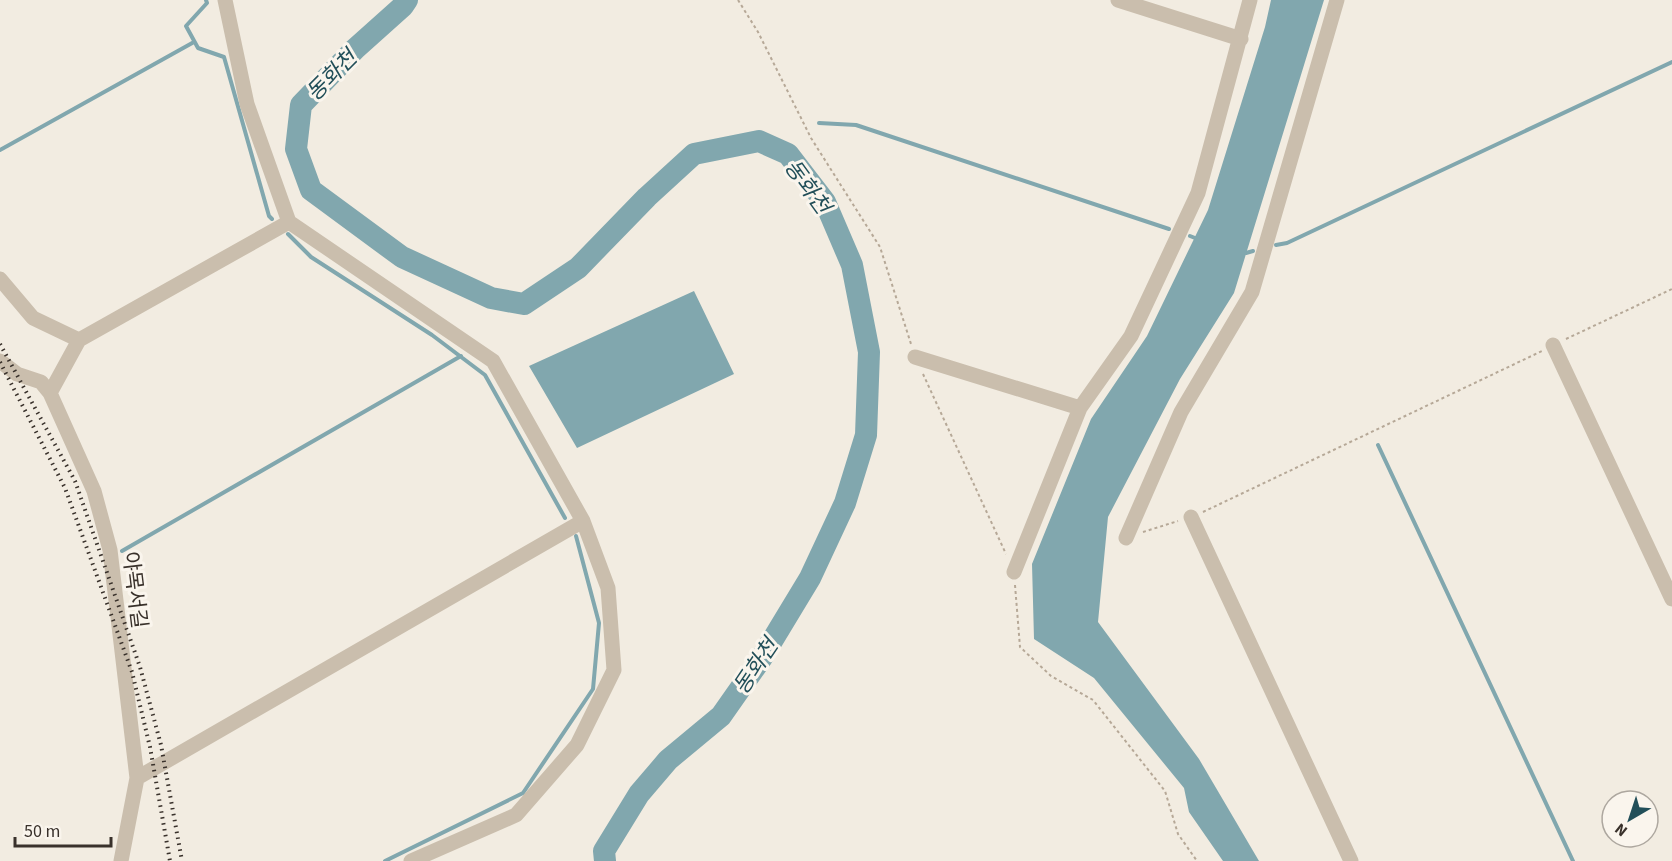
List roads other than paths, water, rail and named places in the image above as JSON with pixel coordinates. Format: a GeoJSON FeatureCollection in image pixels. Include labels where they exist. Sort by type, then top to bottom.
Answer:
{"type":"FeatureCollection","features":[{"type":"Feature","properties":{"kind":"street"},"geometry":{"type":"LineString","coordinates":[[225,0],[247,104],[288,222],[494,361],[583,520],[608,588],[614,670],[577,745],[516,815],[411,861]]}},
{"type":"Feature","properties":{"kind":"street"},"geometry":{"type":"LineString","coordinates":[[1119,0],[1241,39]]}},
{"type":"Feature","properties":{"kind":"street"},"geometry":{"type":"LineString","coordinates":[[1014,572],[1080,408],[1131,336],[1198,193],[1250,0]]}},
{"type":"Feature","properties":{"kind":"street"},"geometry":{"type":"LineString","coordinates":[[1126,538],[1181,412],[1252,292],[1337,0]]}},
{"type":"Feature","properties":{"kind":"street"},"geometry":{"type":"LineString","coordinates":[[0,361],[18,374],[41,382],[50,393],[79,340],[288,222]]}},
{"type":"Feature","properties":{"kind":"street"},"geometry":{"type":"LineString","coordinates":[[0,279],[33,318],[79,340]]}},
{"type":"Feature","properties":{"kind":"street"},"geometry":{"type":"LineString","coordinates":[[1554,345],[1672,599]]}},
{"type":"Feature","properties":{"kind":"street"},"geometry":{"type":"LineString","coordinates":[[915,357],[1080,408]]}},
{"type":"Feature","properties":{"kind":"street","name":"야목서길"},"geometry":{"type":"LineString","coordinates":[[50,393],[94,491],[110,550],[137,778],[121,861]]}},
{"type":"Feature","properties":{"kind":"street"},"geometry":{"type":"LineString","coordinates":[[1191,517],[1351,861]]}},
{"type":"Feature","properties":{"kind":"street"},"geometry":{"type":"LineString","coordinates":[[137,778],[583,520]]}},
{"type":"Feature","properties":{"kind":"water"},"geometry":{"type":"Polygon","coordinates":[[[1271,0],[1324,0],[1234,293],[1180,379],[1108,517],[1098,622],[1199,759],[1259,861],[1223,861],[1189,812],[1184,788],[1094,678],[1034,639],[1032,564],[1091,419],[1147,336],[1208,210],[1265,27],[1271,0]]]}},
{"type":"Feature","properties":{"kind":"water"},"geometry":{"type":"Polygon","coordinates":[[[694,291],[734,374],[577,448],[529,366],[694,291]]]}},
{"type":"Feature","properties":{"kind":"waterway"},"geometry":{"type":"LineString","coordinates":[[206,0],[207,3],[186,26],[198,48],[224,57],[269,216],[272,219]]}},
{"type":"Feature","properties":{"kind":"waterway","name":"동화천"},"geometry":{"type":"LineString","coordinates":[[407,0],[301,105],[296,149],[311,190],[402,257],[491,298],[524,304],[578,268],[647,197],[694,154],[759,141],[788,154],[825,202],[852,265],[869,352],[866,435],[845,503],[810,578],[761,659],[721,716],[668,760],[639,794],[604,851],[605,861]]}},
{"type":"Feature","properties":{"kind":"waterway"},"geometry":{"type":"LineString","coordinates":[[0,150],[194,42]]}},
{"type":"Feature","properties":{"kind":"waterway"},"geometry":{"type":"LineString","coordinates":[[1276,245],[1287,243],[1672,62]]}},
{"type":"Feature","properties":{"kind":"waterway"},"geometry":{"type":"LineString","coordinates":[[819,123],[856,125],[1169,229]]}},
{"type":"Feature","properties":{"kind":"waterway"},"geometry":{"type":"LineString","coordinates":[[288,234],[311,257],[432,335],[485,375],[565,518]]}},
{"type":"Feature","properties":{"kind":"waterway"},"geometry":{"type":"LineString","coordinates":[[1190,236],[1195,238]]}},
{"type":"Feature","properties":{"kind":"waterway"},"geometry":{"type":"LineString","coordinates":[[1246,253],[1253,251]]}},
{"type":"Feature","properties":{"kind":"waterway"},"geometry":{"type":"LineString","coordinates":[[122,551],[461,356]]}},
{"type":"Feature","properties":{"kind":"waterway"},"geometry":{"type":"LineString","coordinates":[[1378,445],[1573,861]]}},
{"type":"Feature","properties":{"kind":"waterway"},"geometry":{"type":"LineString","coordinates":[[385,861],[523,793],[593,689],[599,623],[576,536]]}},
{"type":"Feature","properties":{"kind":"railway"},"geometry":{"type":"LineString","coordinates":[[0,344],[75,481],[140,667],[161,745],[182,861]]}},
{"type":"Feature","properties":{"kind":"railway"},"geometry":{"type":"LineString","coordinates":[[0,362],[65,488],[132,672],[150,747],[170,861]]}}]}
